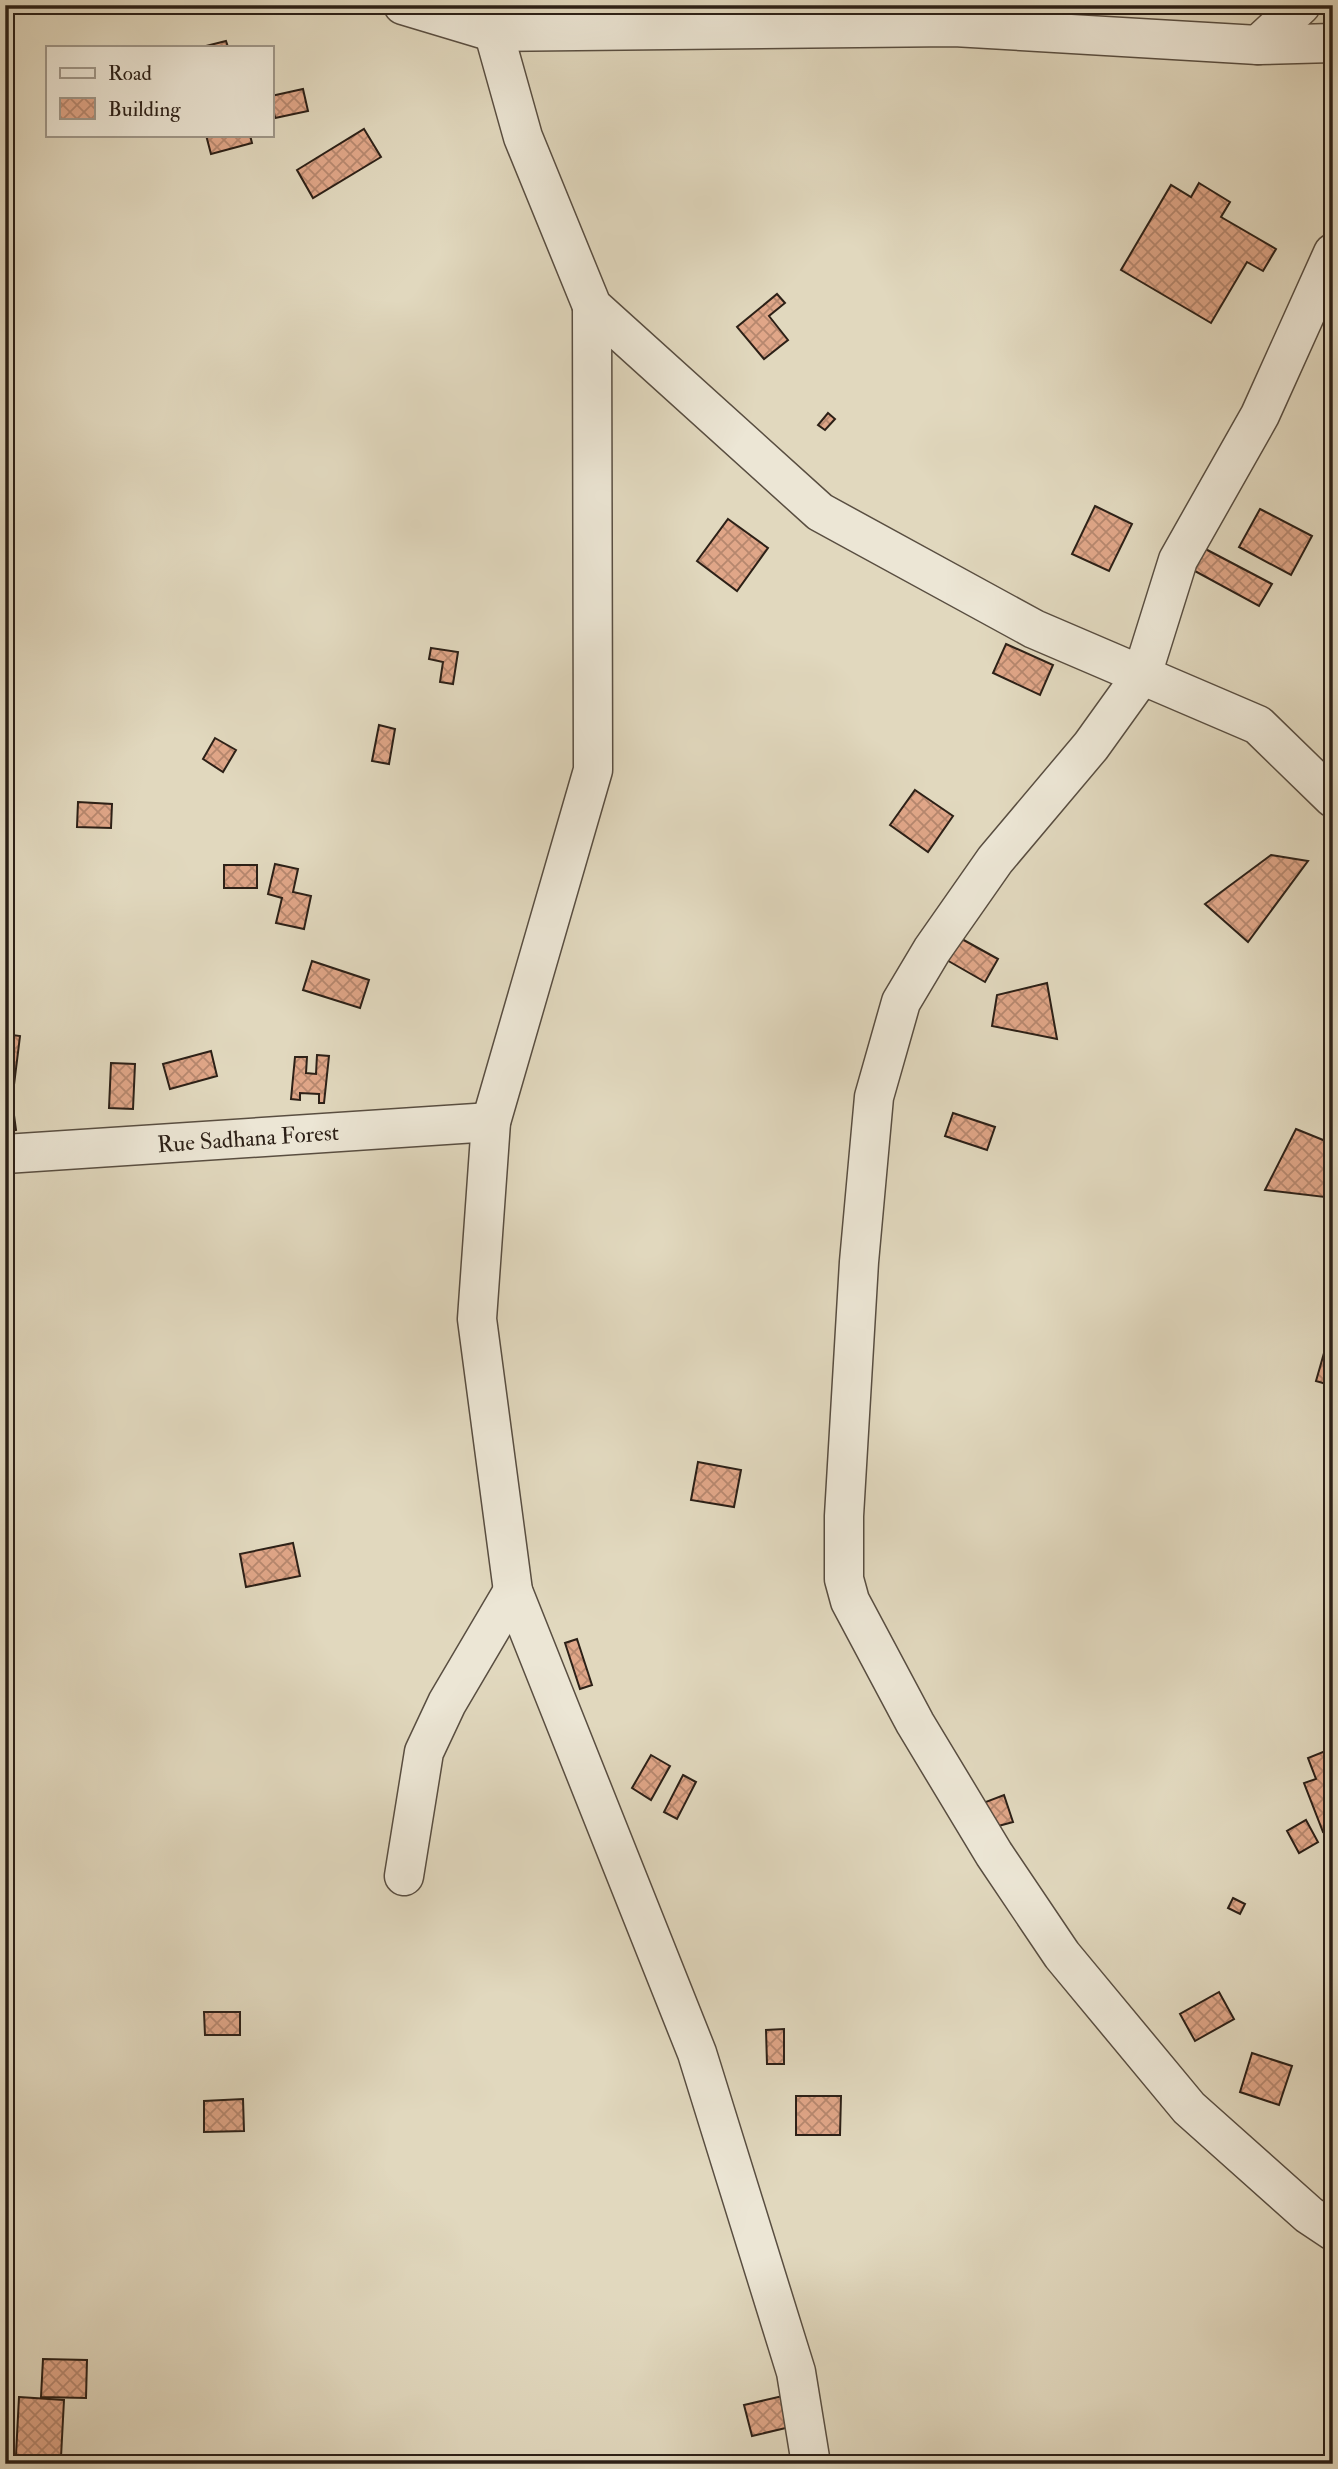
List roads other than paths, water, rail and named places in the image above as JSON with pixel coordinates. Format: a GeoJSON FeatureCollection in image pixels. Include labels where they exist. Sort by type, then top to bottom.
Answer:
{"type":"FeatureCollection","features":[{"type":"Feature","properties":{"kind":"street"},"geometry":{"type":"LineString","coordinates":[[403,5],[490,19],[954,27],[1258,45],[1333,43]]}},
{"type":"Feature","properties":{"kind":"street"},"geometry":{"type":"LineString","coordinates":[[1258,45],[1301,5]]}},
{"type":"Feature","properties":{"kind":"street"},"geometry":{"type":"LineString","coordinates":[[490,19],[523,137],[592,306],[593,770],[491,1122],[477,1319],[513,1591],[697,2053],[796,2372],[811,2464]]}},
{"type":"Feature","properties":{"kind":"street"},"geometry":{"type":"LineString","coordinates":[[1333,253],[1260,415],[1178,560],[1142,675],[1091,746],[995,860],[932,950],[901,1002],[874,1097],[859,1262],[844,1516],[844,1578],[850,1601],[915,1723],[994,1854],[1062,1955],[1189,2108],[1309,2215],[1333,2231]]}},
{"type":"Feature","properties":{"kind":"street"},"geometry":{"type":"LineString","coordinates":[[592,306],[820,512],[1034,629],[1258,726],[1333,798]]}},
{"type":"Feature","properties":{"kind":"street","name":"Rue Sadhana Forest"},"geometry":{"type":"LineString","coordinates":[[5,1154],[491,1122]]}},
{"type":"Feature","properties":{"kind":"street"},"geometry":{"type":"LineString","coordinates":[[404,1876],[424,1752],[447,1703],[513,1591]]}}]}
